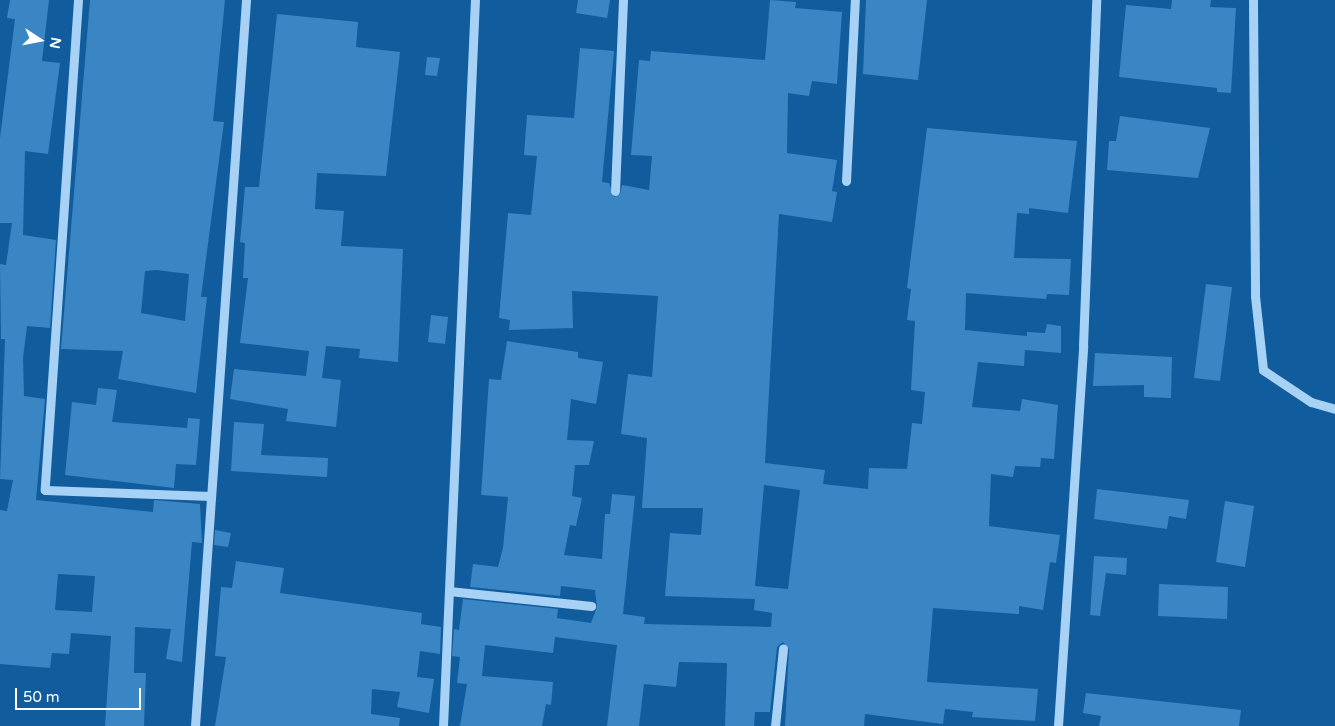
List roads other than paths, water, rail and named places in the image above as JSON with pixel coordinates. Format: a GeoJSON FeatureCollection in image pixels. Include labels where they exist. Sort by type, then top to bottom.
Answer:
{"type":"FeatureCollection","features":[{"type":"Feature","properties":{"kind":"street"},"geometry":{"type":"LineString","coordinates":[[78,0],[45,490],[211,496]]}},
{"type":"Feature","properties":{"kind":"street"},"geometry":{"type":"LineString","coordinates":[[195,726],[246,0]]}},
{"type":"Feature","properties":{"kind":"street"},"geometry":{"type":"LineString","coordinates":[[443,726],[475,0]]}},
{"type":"Feature","properties":{"kind":"street"},"geometry":{"type":"LineString","coordinates":[[615,192],[623,0]]}},
{"type":"Feature","properties":{"kind":"street"},"geometry":{"type":"LineString","coordinates":[[846,182],[855,0]]}},
{"type":"Feature","properties":{"kind":"street"},"geometry":{"type":"LineString","coordinates":[[1058,726],[1083,346],[1096,0]]}},
{"type":"Feature","properties":{"kind":"street"},"geometry":{"type":"LineString","coordinates":[[1253,0],[1255,296],[1263,370],[1310,402],[1335,408]]}},
{"type":"Feature","properties":{"kind":"street"},"geometry":{"type":"LineString","coordinates":[[449,591],[591,606]]}},
{"type":"Feature","properties":{"kind":"street"},"geometry":{"type":"LineString","coordinates":[[776,726],[783,648]]}}]}
